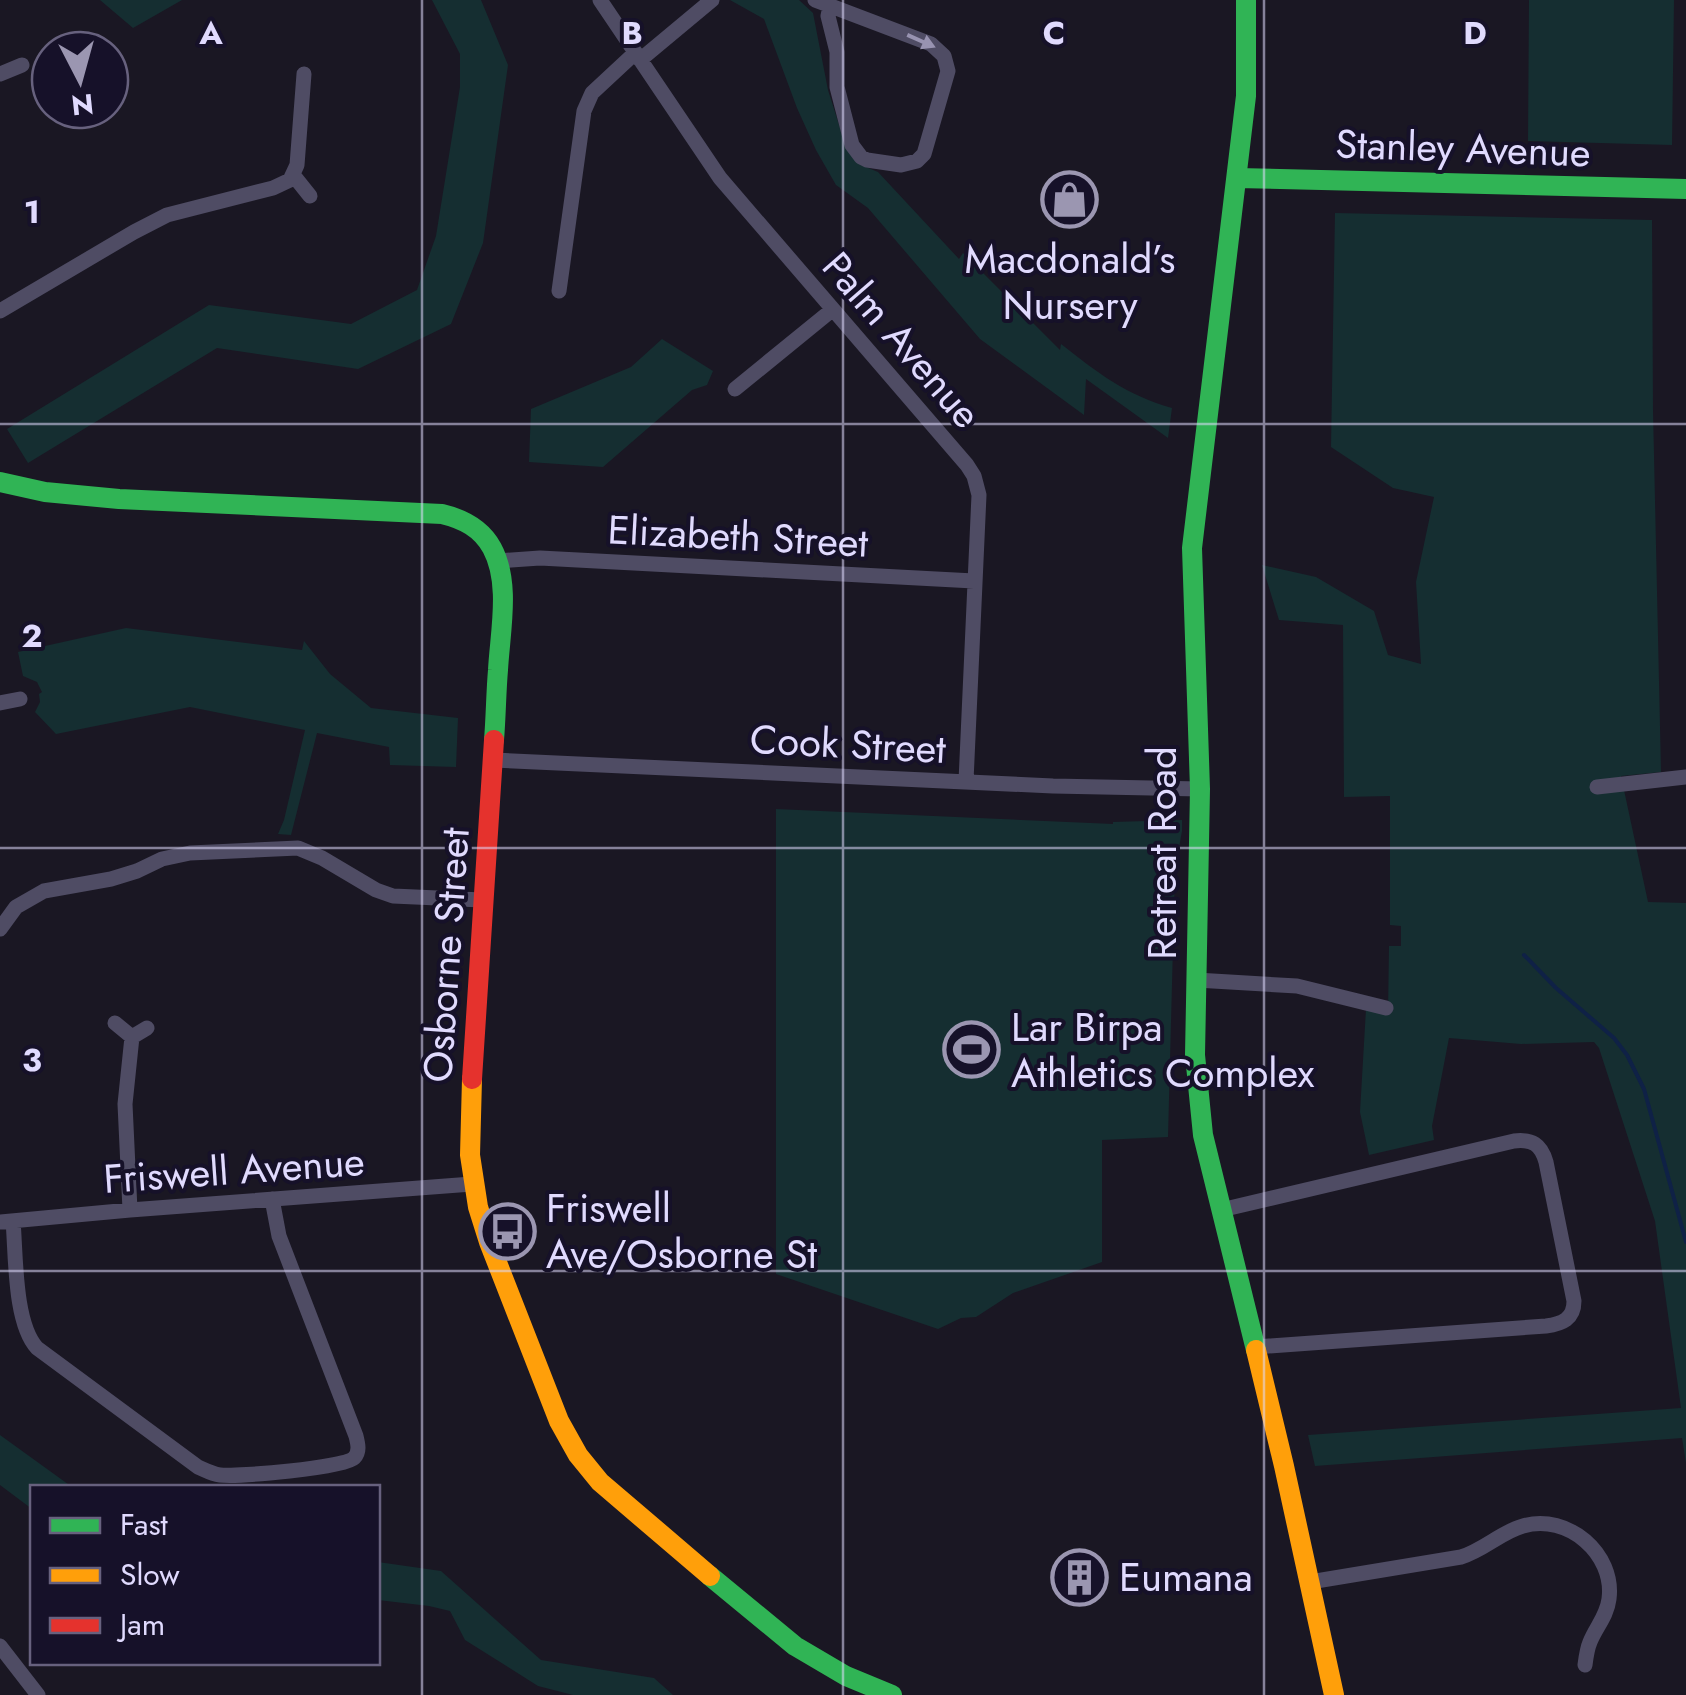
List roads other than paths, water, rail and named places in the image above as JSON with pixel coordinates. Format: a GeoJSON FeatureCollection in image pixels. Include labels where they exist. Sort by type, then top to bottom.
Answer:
{"type":"FeatureCollection","features":[{"type":"Feature","properties":{"kind":"street","name":"Palm Avenue"},"geometry":{"type":"LineString","coordinates":[[600,0],[720,178],[974,476],[979,495],[966,782]]}},
{"type":"Feature","properties":{"kind":"street"},"geometry":{"type":"LineString","coordinates":[[560,291],[587,102],[592,93],[712,0]]}},
{"type":"Feature","properties":{"kind":"street","name":"Retreat Road"},"geometry":{"type":"LineString","coordinates":[[1246,0],[1247,82],[1192,548],[1200,789],[1195,1055],[1203,1135],[1334,1695]]}},
{"type":"Feature","properties":{"kind":"street"},"geometry":{"type":"LineString","coordinates":[[822,4],[931,44],[944,56],[948,71],[928,146],[918,161],[900,165],[877,163],[861,156],[852,145],[837,87],[837,52],[822,4]]}},
{"type":"Feature","properties":{"kind":"street"},"geometry":{"type":"LineString","coordinates":[[0,74],[22,64]]}},
{"type":"Feature","properties":{"kind":"street"},"geometry":{"type":"LineString","coordinates":[[0,311],[167,216],[272,188],[294,176],[304,74]]}},
{"type":"Feature","properties":{"kind":"street"},"geometry":{"type":"LineString","coordinates":[[294,176],[310,196]]}},
{"type":"Feature","properties":{"kind":"street","name":"Stanley Avenue"},"geometry":{"type":"LineString","coordinates":[[1237,178],[1686,189]]}},
{"type":"Feature","properties":{"kind":"street"},"geometry":{"type":"LineString","coordinates":[[735,389],[832,310]]}},
{"type":"Feature","properties":{"kind":"street"},"geometry":{"type":"LineString","coordinates":[[0,482],[45,492],[119,499],[442,514],[474,526],[488,541],[498,561]]}},
{"type":"Feature","properties":{"kind":"street","name":"Elizabeth Street"},"geometry":{"type":"LineString","coordinates":[[498,561],[540,558],[974,581]]}},
{"type":"Feature","properties":{"kind":"street","name":"Osborne Street"},"geometry":{"type":"LineString","coordinates":[[498,561],[494,760],[482,900],[470,1140],[472,1184],[488,1237],[548,1393],[573,1446],[598,1481],[795,1646],[846,1676],[892,1695]]}},
{"type":"Feature","properties":{"kind":"street"},"geometry":{"type":"LineString","coordinates":[[0,703],[20,699]]}},
{"type":"Feature","properties":{"kind":"street","name":"Cook Street"},"geometry":{"type":"LineString","coordinates":[[494,760],[1200,789]]}},
{"type":"Feature","properties":{"kind":"street"},"geometry":{"type":"LineString","coordinates":[[1597,786],[1686,778]]}},
{"type":"Feature","properties":{"kind":"street"},"geometry":{"type":"LineString","coordinates":[[0,929],[16,907],[44,892],[111,879],[162,859],[190,853],[298,848],[393,896],[482,900]]}},
{"type":"Feature","properties":{"kind":"street"},"geometry":{"type":"LineString","coordinates":[[1196,980],[1297,986],[1386,1008]]}},
{"type":"Feature","properties":{"kind":"street"},"geometry":{"type":"LineString","coordinates":[[115,1023],[132,1037]]}},
{"type":"Feature","properties":{"kind":"street"},"geometry":{"type":"LineString","coordinates":[[132,1037],[148,1028]]}},
{"type":"Feature","properties":{"kind":"street"},"geometry":{"type":"LineString","coordinates":[[130,1210],[125,1104],[132,1037]]}},
{"type":"Feature","properties":{"kind":"street"},"geometry":{"type":"LineString","coordinates":[[1221,1210],[1514,1141],[1537,1144],[1546,1162],[1574,1301],[1573,1312],[1566,1320],[1546,1326],[1254,1347]]}},
{"type":"Feature","properties":{"kind":"street","name":"Friswell Avenue"},"geometry":{"type":"LineString","coordinates":[[6,1221],[472,1184]]}},
{"type":"Feature","properties":{"kind":"street"},"geometry":{"type":"LineString","coordinates":[[6,1221],[21,1313],[26,1332],[38,1348],[210,1472],[235,1475],[335,1466],[353,1460],[357,1453],[356,1436],[279,1236],[272,1199]]}},
{"type":"Feature","properties":{"kind":"street"},"geometry":{"type":"LineString","coordinates":[[1310,1582],[1461,1557],[1526,1525],[1563,1528],[1590,1546],[1603,1562],[1608,1580],[1606,1611],[1590,1640],[1585,1664]]}},
{"type":"Feature","properties":{"kind":"street"},"geometry":{"type":"LineString","coordinates":[[0,1646],[38,1695]]}},
{"type":"Feature","properties":{"kind":"waterway"},"geometry":{"type":"LineString","coordinates":[[1524,955],[1614,1038],[1627,1055],[1644,1089],[1686,1242]]}},
{"type":"Feature","properties":{"kind":"place","name":"Macdonald’s Nursery"},"geometry":{"type":"Point","coordinates":[1070,200]}},
{"type":"Feature","properties":{"kind":"place","name":"Lar Birpa Athletics Complex"},"geometry":{"type":"Point","coordinates":[972,1050]}},
{"type":"Feature","properties":{"kind":"place","name":"Friswell Ave/Osborne St"},"geometry":{"type":"Point","coordinates":[507,1231]}},
{"type":"Feature","properties":{"kind":"place","name":"Eumana"},"geometry":{"type":"Point","coordinates":[1080,1577]}}]}
